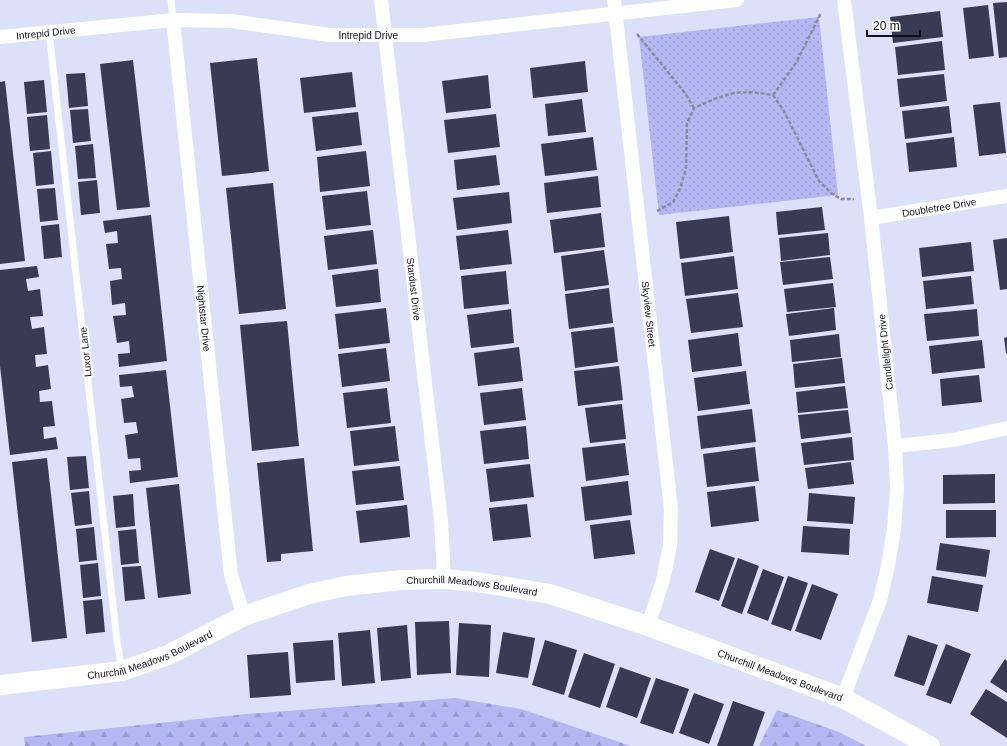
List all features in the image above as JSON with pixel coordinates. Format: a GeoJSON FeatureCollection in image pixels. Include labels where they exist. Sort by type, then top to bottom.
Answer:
{"type":"FeatureCollection","features":[{"type":"Feature","properties":{"kind":"street","name":"Stardust Drive"},"geometry":{"type":"LineString","coordinates":[[381,0],[441,521],[444,579]]}},
{"type":"Feature","properties":{"kind":"street","name":"Intrepid Drive"},"geometry":{"type":"LineString","coordinates":[[0,37],[173,20],[231,21],[330,35],[423,35],[615,7],[737,0]]}},
{"type":"Feature","properties":{"kind":"street","name":"Candlelight Drive"},"geometry":{"type":"LineString","coordinates":[[843,698],[880,600],[888,566],[894,529],[897,488],[895,446],[868,197],[844,0]]}},
{"type":"Feature","properties":{"kind":"street","name":"Skyview Street"},"geometry":{"type":"LineString","coordinates":[[615,7],[671,509],[670,546],[664,580],[648,626]]}},
{"type":"Feature","properties":{"kind":"street","name":"Nightstar Drive"},"geometry":{"type":"LineString","coordinates":[[173,20],[231,575],[244,616]]}},
{"type":"Feature","properties":{"kind":"street","name":"Doubletree Drive"},"geometry":{"type":"LineString","coordinates":[[870,218],[1007,196]]}},
{"type":"Feature","properties":{"kind":"street"},"geometry":{"type":"LineString","coordinates":[[895,446],[953,440],[1007,428]]}},
{"type":"Feature","properties":{"kind":"street","name":"Churchill Meadows Boulevard"},"geometry":{"type":"LineString","coordinates":[[0,685],[122,671],[168,655],[244,616],[309,594],[346,586],[401,580],[444,579],[477,582],[550,594],[648,626],[843,698],[930,746]]}},
{"type":"Feature","properties":{"kind":"lane"},"geometry":{"type":"LineString","coordinates":[[171,0],[173,20]]}},
{"type":"Feature","properties":{"kind":"lane","name":"Luxor Lane"},"geometry":{"type":"LineString","coordinates":[[49,32],[117,641],[122,671]]}},
{"type":"Feature","properties":{"kind":"path"},"geometry":{"type":"LineString","coordinates":[[773,95],[796,63],[822,13]]}},
{"type":"Feature","properties":{"kind":"path"},"geometry":{"type":"LineString","coordinates":[[637,34],[685,93],[694,108]]}},
{"type":"Feature","properties":{"kind":"path"},"geometry":{"type":"LineString","coordinates":[[657,211],[673,202],[680,189],[686,168],[687,123],[694,108],[717,98],[751,92],[773,95],[784,111],[818,181],[831,193],[841,199],[868,197]]}},
{"type":"Feature","properties":{"kind":"green space"},"geometry":{"type":"Polygon","coordinates":[[[819,17],[838,195],[659,215],[639,37],[819,17]]]}},
{"type":"Feature","properties":{"kind":"green space"},"geometry":{"type":"Polygon","coordinates":[[[455,698],[521,709],[631,746],[25,746],[24,737],[247,714],[455,698]]]}},
{"type":"Feature","properties":{"kind":"green space"},"geometry":{"type":"Polygon","coordinates":[[[777,710],[839,732],[866,746],[759,746],[777,710]]]}},
{"type":"Feature","properties":{"kind":"building"},"geometry":{"type":"Polygon","coordinates":[[[1007,2],[1007,57],[999,58],[993,3],[1007,2]]]}},
{"type":"Feature","properties":{"kind":"building"},"geometry":{"type":"Polygon","coordinates":[[[988,5],[994,56],[969,59],[963,8],[988,5]]]}},
{"type":"Feature","properties":{"kind":"building"},"geometry":{"type":"Polygon","coordinates":[[[940,11],[943,37],[893,43],[890,17],[940,11]]]}},
{"type":"Feature","properties":{"kind":"building"},"geometry":{"type":"Polygon","coordinates":[[[942,41],[945,70],[898,75],[895,47],[942,41]]]}},
{"type":"Feature","properties":{"kind":"building"},"geometry":{"type":"Polygon","coordinates":[[[257,58],[269,171],[222,176],[210,63],[257,58]]]}},
{"type":"Feature","properties":{"kind":"building"},"geometry":{"type":"Polygon","coordinates":[[[133,60],[150,207],[117,210],[100,64],[133,60]]]}},
{"type":"Feature","properties":{"kind":"building"},"geometry":{"type":"Polygon","coordinates":[[[585,61],[588,92],[533,98],[530,68],[585,61]]]}},
{"type":"Feature","properties":{"kind":"building"},"geometry":{"type":"Polygon","coordinates":[[[352,72],[356,107],[304,113],[300,78],[352,72]]]}},
{"type":"Feature","properties":{"kind":"building"},"geometry":{"type":"Polygon","coordinates":[[[85,73],[88,106],[69,108],[66,74],[85,73]]]}},
{"type":"Feature","properties":{"kind":"building"},"geometry":{"type":"Polygon","coordinates":[[[944,74],[947,101],[900,107],[897,79],[944,74]]]}},
{"type":"Feature","properties":{"kind":"building"},"geometry":{"type":"Polygon","coordinates":[[[488,75],[491,108],[446,113],[442,81],[488,75]]]}},
{"type":"Feature","properties":{"kind":"building"},"geometry":{"type":"Polygon","coordinates":[[[44,80],[47,112],[27,114],[24,82],[44,80]]]}},
{"type":"Feature","properties":{"kind":"building"},"geometry":{"type":"Polygon","coordinates":[[[5,81],[25,261],[0,264],[0,82],[5,81]]]}},
{"type":"Feature","properties":{"kind":"building"},"geometry":{"type":"Polygon","coordinates":[[[582,99],[586,132],[548,136],[545,104],[582,99]]]}},
{"type":"Feature","properties":{"kind":"building"},"geometry":{"type":"Polygon","coordinates":[[[1000,102],[1006,153],[979,156],[973,105],[1000,102]]]}},
{"type":"Feature","properties":{"kind":"building"},"geometry":{"type":"Polygon","coordinates":[[[949,106],[952,133],[905,139],[902,111],[949,106]]]}},
{"type":"Feature","properties":{"kind":"building"},"geometry":{"type":"Polygon","coordinates":[[[88,109],[91,141],[73,143],[70,110],[88,109]]]}},
{"type":"Feature","properties":{"kind":"building"},"geometry":{"type":"Polygon","coordinates":[[[358,112],[362,145],[316,151],[312,117],[358,112]]]}},
{"type":"Feature","properties":{"kind":"building"},"geometry":{"type":"Polygon","coordinates":[[[496,114],[500,147],[448,153],[444,120],[496,114]]]}},
{"type":"Feature","properties":{"kind":"building"},"geometry":{"type":"Polygon","coordinates":[[[47,115],[50,149],[30,151],[27,117],[47,115]]]}},
{"type":"Feature","properties":{"kind":"building"},"geometry":{"type":"Polygon","coordinates":[[[593,137],[597,170],[545,176],[541,144],[593,137]]]}},
{"type":"Feature","properties":{"kind":"building"},"geometry":{"type":"Polygon","coordinates":[[[954,137],[957,167],[909,172],[906,143],[954,137]]]}},
{"type":"Feature","properties":{"kind":"building"},"geometry":{"type":"Polygon","coordinates":[[[93,144],[96,178],[78,179],[75,146],[93,144]]]}},
{"type":"Feature","properties":{"kind":"building"},"geometry":{"type":"Polygon","coordinates":[[[51,151],[54,184],[36,186],[33,153],[51,151]]]}},
{"type":"Feature","properties":{"kind":"building"},"geometry":{"type":"Polygon","coordinates":[[[366,151],[370,186],[320,192],[317,157],[366,151]]]}},
{"type":"Feature","properties":{"kind":"building"},"geometry":{"type":"Polygon","coordinates":[[[496,155],[500,185],[457,190],[454,160],[496,155]]]}},
{"type":"Feature","properties":{"kind":"building"},"geometry":{"type":"Polygon","coordinates":[[[598,176],[601,207],[547,213],[544,183],[598,176]]]}},
{"type":"Feature","properties":{"kind":"building"},"geometry":{"type":"Polygon","coordinates":[[[97,180],[100,213],[81,215],[78,182],[97,180]]]}},
{"type":"Feature","properties":{"kind":"building"},"geometry":{"type":"Polygon","coordinates":[[[273,183],[286,309],[239,314],[226,188],[273,183]]]}},
{"type":"Feature","properties":{"kind":"building"},"geometry":{"type":"Polygon","coordinates":[[[55,188],[58,220],[40,222],[37,189],[55,188]]]}},
{"type":"Feature","properties":{"kind":"building"},"geometry":{"type":"Polygon","coordinates":[[[367,191],[371,225],[326,230],[322,196],[367,191]]]}},
{"type":"Feature","properties":{"kind":"building"},"geometry":{"type":"Polygon","coordinates":[[[509,192],[512,223],[457,230],[453,198],[509,192]]]}},
{"type":"Feature","properties":{"kind":"building"},"geometry":{"type":"Polygon","coordinates":[[[822,207],[825,230],[778,235],[776,212],[822,207]]]}},
{"type":"Feature","properties":{"kind":"building"},"geometry":{"type":"Polygon","coordinates":[[[601,213],[605,247],[554,253],[550,220],[601,213]]]}},
{"type":"Feature","properties":{"kind":"building"},"geometry":{"type":"Polygon","coordinates":[[[151,215],[167,361],[119,367],[118,354],[130,353],[129,341],[117,343],[113,316],[126,315],[125,303],[112,305],[110,281],[122,279],[121,268],[109,269],[106,244],[118,243],[117,231],[105,233],[103,221],[151,215]]]}},
{"type":"Feature","properties":{"kind":"building"},"geometry":{"type":"Polygon","coordinates":[[[729,216],[733,252],[680,259],[676,222],[729,216]]]}},
{"type":"Feature","properties":{"kind":"building"},"geometry":{"type":"Polygon","coordinates":[[[59,224],[62,257],[44,259],[41,226],[59,224]]]}},
{"type":"Feature","properties":{"kind":"building"},"geometry":{"type":"Polygon","coordinates":[[[373,230],[377,264],[328,270],[324,236],[373,230]]]}},
{"type":"Feature","properties":{"kind":"building"},"geometry":{"type":"Polygon","coordinates":[[[508,230],[512,264],[460,270],[456,236],[508,230]]]}},
{"type":"Feature","properties":{"kind":"building"},"geometry":{"type":"Polygon","coordinates":[[[828,233],[830,255],[781,261],[779,238],[828,233]]]}},
{"type":"Feature","properties":{"kind":"building"},"geometry":{"type":"Polygon","coordinates":[[[1007,238],[1007,289],[1000,290],[993,240],[1007,238]]]}},
{"type":"Feature","properties":{"kind":"building"},"geometry":{"type":"Polygon","coordinates":[[[971,242],[974,271],[922,277],[919,248],[971,242]]]}},
{"type":"Feature","properties":{"kind":"building"},"geometry":{"type":"Polygon","coordinates":[[[604,250],[609,285],[565,291],[561,256],[604,250]]]}},
{"type":"Feature","properties":{"kind":"building"},"geometry":{"type":"Polygon","coordinates":[[[734,256],[738,289],[685,296],[681,263],[734,256]]]}},
{"type":"Feature","properties":{"kind":"building"},"geometry":{"type":"Polygon","coordinates":[[[830,257],[833,279],[783,285],[780,262],[830,257]]]}},
{"type":"Feature","properties":{"kind":"building"},"geometry":{"type":"Polygon","coordinates":[[[37,266],[39,277],[26,279],[28,291],[40,289],[43,316],[30,317],[32,329],[44,327],[47,354],[35,355],[36,367],[48,365],[51,389],[39,391],[40,402],[52,401],[55,426],[43,427],[44,439],[56,437],[58,449],[10,455],[0,366],[0,270],[37,266]]]}},
{"type":"Feature","properties":{"kind":"building"},"geometry":{"type":"Polygon","coordinates":[[[378,269],[381,302],[336,307],[332,275],[378,269]]]}},
{"type":"Feature","properties":{"kind":"building"},"geometry":{"type":"Polygon","coordinates":[[[506,271],[509,304],[464,309],[461,276],[506,271]]]}},
{"type":"Feature","properties":{"kind":"building"},"geometry":{"type":"Polygon","coordinates":[[[971,276],[974,304],[926,309],[923,281],[971,276]]]}},
{"type":"Feature","properties":{"kind":"building"},"geometry":{"type":"Polygon","coordinates":[[[833,283],[836,307],[787,312],[784,289],[833,283]]]}},
{"type":"Feature","properties":{"kind":"building"},"geometry":{"type":"Polygon","coordinates":[[[609,288],[613,323],[569,329],[565,294],[609,288]]]}},
{"type":"Feature","properties":{"kind":"building"},"geometry":{"type":"Polygon","coordinates":[[[738,293],[743,327],[691,333],[686,299],[738,293]]]}},
{"type":"Feature","properties":{"kind":"building"},"geometry":{"type":"Polygon","coordinates":[[[386,308],[390,343],[339,349],[335,314],[386,308]]]}},
{"type":"Feature","properties":{"kind":"building"},"geometry":{"type":"Polygon","coordinates":[[[834,308],[836,330],[789,336],[786,314],[834,308]]]}},
{"type":"Feature","properties":{"kind":"building"},"geometry":{"type":"Polygon","coordinates":[[[511,309],[514,343],[471,348],[467,315],[511,309]]]}},
{"type":"Feature","properties":{"kind":"building"},"geometry":{"type":"Polygon","coordinates":[[[977,309],[979,336],[927,341],[924,314],[977,309]]]}},
{"type":"Feature","properties":{"kind":"building"},"geometry":{"type":"Polygon","coordinates":[[[287,321],[299,446],[252,451],[240,325],[287,321]]]}},
{"type":"Feature","properties":{"kind":"building"},"geometry":{"type":"Polygon","coordinates":[[[614,327],[618,362],[575,368],[571,332],[614,327]]]}},
{"type":"Feature","properties":{"kind":"building"},"geometry":{"type":"Polygon","coordinates":[[[738,333],[742,366],[692,372],[688,340],[738,333]]]}},
{"type":"Feature","properties":{"kind":"building"},"geometry":{"type":"Polygon","coordinates":[[[839,334],[841,357],[792,362],[790,340],[839,334]]]}},
{"type":"Feature","properties":{"kind":"building"},"geometry":{"type":"Polygon","coordinates":[[[1007,337],[1007,353],[1006,353],[1004,338],[1007,337]]]}},
{"type":"Feature","properties":{"kind":"building"},"geometry":{"type":"Polygon","coordinates":[[[982,340],[985,368],[932,374],[929,346],[982,340]]]}},
{"type":"Feature","properties":{"kind":"building"},"geometry":{"type":"Polygon","coordinates":[[[519,347],[523,381],[478,386],[474,353],[519,347]]]}},
{"type":"Feature","properties":{"kind":"building"},"geometry":{"type":"Polygon","coordinates":[[[386,348],[390,381],[342,387],[338,354],[386,348]]]}},
{"type":"Feature","properties":{"kind":"building"},"geometry":{"type":"Polygon","coordinates":[[[842,358],[845,383],[795,388],[793,364],[842,358]]]}},
{"type":"Feature","properties":{"kind":"building"},"geometry":{"type":"Polygon","coordinates":[[[619,366],[623,400],[578,406],[574,371],[619,366]]]}},
{"type":"Feature","properties":{"kind":"building"},"geometry":{"type":"Polygon","coordinates":[[[166,370],[178,477],[130,483],[129,471],[141,470],[140,458],[128,459],[125,435],[138,433],[136,422],[124,423],[121,399],[134,397],[132,386],[120,387],[119,375],[166,370]]]}},
{"type":"Feature","properties":{"kind":"building"},"geometry":{"type":"Polygon","coordinates":[[[746,371],[750,404],[698,411],[694,378],[746,371]]]}},
{"type":"Feature","properties":{"kind":"building"},"geometry":{"type":"Polygon","coordinates":[[[979,375],[982,402],[942,406],[940,379],[979,375]]]}},
{"type":"Feature","properties":{"kind":"building"},"geometry":{"type":"Polygon","coordinates":[[[845,386],[848,408],[798,413],[796,392],[845,386]]]}},
{"type":"Feature","properties":{"kind":"building"},"geometry":{"type":"Polygon","coordinates":[[[387,388],[391,423],[347,428],[343,393],[387,388]]]}},
{"type":"Feature","properties":{"kind":"building"},"geometry":{"type":"Polygon","coordinates":[[[522,388],[526,420],[484,425],[480,393],[522,388]]]}},
{"type":"Feature","properties":{"kind":"building"},"geometry":{"type":"Polygon","coordinates":[[[622,404],[626,439],[590,443],[585,408],[622,404]]]}},
{"type":"Feature","properties":{"kind":"building"},"geometry":{"type":"Polygon","coordinates":[[[752,409],[756,442],[701,449],[697,416],[752,409]]]}},
{"type":"Feature","properties":{"kind":"building"},"geometry":{"type":"Polygon","coordinates":[[[848,410],[851,433],[801,439],[798,415],[848,410]]]}},
{"type":"Feature","properties":{"kind":"building"},"geometry":{"type":"Polygon","coordinates":[[[395,426],[399,461],[354,466],[350,431],[395,426]]]}},
{"type":"Feature","properties":{"kind":"building"},"geometry":{"type":"Polygon","coordinates":[[[526,426],[529,459],[484,464],[480,431],[526,426]]]}},
{"type":"Feature","properties":{"kind":"building"},"geometry":{"type":"Polygon","coordinates":[[[852,437],[854,460],[804,465],[801,443],[852,437]]]}},
{"type":"Feature","properties":{"kind":"building"},"geometry":{"type":"Polygon","coordinates":[[[625,443],[629,475],[586,481],[582,448],[625,443]]]}},
{"type":"Feature","properties":{"kind":"building"},"geometry":{"type":"Polygon","coordinates":[[[755,447],[759,481],[707,487],[703,454],[755,447]]]}},
{"type":"Feature","properties":{"kind":"building"},"geometry":{"type":"Polygon","coordinates":[[[86,456],[89,488],[70,490],[67,457],[86,456]]]}},
{"type":"Feature","properties":{"kind":"building"},"geometry":{"type":"Polygon","coordinates":[[[47,458],[67,638],[32,642],[12,462],[47,458]]]}},
{"type":"Feature","properties":{"kind":"building"},"geometry":{"type":"Polygon","coordinates":[[[304,458],[313,551],[281,554],[281,561],[267,562],[257,463],[304,458]]]}},
{"type":"Feature","properties":{"kind":"building"},"geometry":{"type":"Polygon","coordinates":[[[851,462],[854,484],[808,489],[805,468],[851,462]]]}},
{"type":"Feature","properties":{"kind":"building"},"geometry":{"type":"Polygon","coordinates":[[[530,464],[534,497],[490,502],[486,469],[530,464]]]}},
{"type":"Feature","properties":{"kind":"building"},"geometry":{"type":"Polygon","coordinates":[[[400,466],[404,500],[356,505],[352,471],[400,466]]]}},
{"type":"Feature","properties":{"kind":"building"},"geometry":{"type":"Polygon","coordinates":[[[995,474],[995,503],[943,504],[943,475],[995,474]]]}},
{"type":"Feature","properties":{"kind":"building"},"geometry":{"type":"Polygon","coordinates":[[[628,481],[632,515],[585,521],[581,487],[628,481]]]}},
{"type":"Feature","properties":{"kind":"building"},"geometry":{"type":"Polygon","coordinates":[[[179,484],[191,594],[158,598],[146,488],[179,484]]]}},
{"type":"Feature","properties":{"kind":"building"},"geometry":{"type":"Polygon","coordinates":[[[755,486],[759,521],[711,527],[707,492],[755,486]]]}},
{"type":"Feature","properties":{"kind":"building"},"geometry":{"type":"Polygon","coordinates":[[[89,491],[92,524],[75,526],[71,493],[89,491]]]}},
{"type":"Feature","properties":{"kind":"building"},"geometry":{"type":"Polygon","coordinates":[[[809,493],[855,497],[853,524],[807,521],[809,493]]]}},
{"type":"Feature","properties":{"kind":"building"},"geometry":{"type":"Polygon","coordinates":[[[133,494],[135,526],[116,528],[113,496],[133,494]]]}},
{"type":"Feature","properties":{"kind":"building"},"geometry":{"type":"Polygon","coordinates":[[[527,504],[531,537],[493,541],[489,508],[527,504]]]}},
{"type":"Feature","properties":{"kind":"building"},"geometry":{"type":"Polygon","coordinates":[[[407,505],[410,537],[360,543],[356,511],[407,505]]]}},
{"type":"Feature","properties":{"kind":"building"},"geometry":{"type":"Polygon","coordinates":[[[946,510],[996,510],[996,537],[946,538],[946,510]]]}},
{"type":"Feature","properties":{"kind":"building"},"geometry":{"type":"Polygon","coordinates":[[[630,520],[635,554],[594,559],[590,525],[630,520]]]}},
{"type":"Feature","properties":{"kind":"building"},"geometry":{"type":"Polygon","coordinates":[[[803,526],[850,529],[849,555],[801,552],[803,526]]]}},
{"type":"Feature","properties":{"kind":"building"},"geometry":{"type":"Polygon","coordinates":[[[94,527],[97,560],[79,562],[76,529],[94,527]]]}},
{"type":"Feature","properties":{"kind":"building"},"geometry":{"type":"Polygon","coordinates":[[[136,529],[139,563],[121,565],[118,531],[136,529]]]}},
{"type":"Feature","properties":{"kind":"building"},"geometry":{"type":"Polygon","coordinates":[[[940,543],[990,550],[986,577],[936,570],[940,543]]]}},
{"type":"Feature","properties":{"kind":"building"},"geometry":{"type":"Polygon","coordinates":[[[710,549],[735,558],[719,601],[695,592],[710,549]]]}},
{"type":"Feature","properties":{"kind":"building"},"geometry":{"type":"Polygon","coordinates":[[[738,558],[759,566],[742,614],[721,606],[738,558]]]}},
{"type":"Feature","properties":{"kind":"building"},"geometry":{"type":"Polygon","coordinates":[[[98,563],[101,596],[83,598],[80,565],[98,563]]]}},
{"type":"Feature","properties":{"kind":"building"},"geometry":{"type":"Polygon","coordinates":[[[141,566],[145,599],[125,601],[122,567],[141,566]]]}},
{"type":"Feature","properties":{"kind":"building"},"geometry":{"type":"Polygon","coordinates":[[[763,569],[784,577],[768,621],[747,613],[763,569]]]}},
{"type":"Feature","properties":{"kind":"building"},"geometry":{"type":"Polygon","coordinates":[[[788,576],[808,583],[791,631],[771,624],[788,576]]]}},
{"type":"Feature","properties":{"kind":"building"},"geometry":{"type":"Polygon","coordinates":[[[932,576],[983,585],[978,612],[927,603],[932,576]]]}},
{"type":"Feature","properties":{"kind":"building"},"geometry":{"type":"Polygon","coordinates":[[[812,584],[838,594],[821,640],[795,631],[812,584]]]}},
{"type":"Feature","properties":{"kind":"building"},"geometry":{"type":"Polygon","coordinates":[[[102,599],[105,632],[86,634],[83,601],[102,599]]]}},
{"type":"Feature","properties":{"kind":"building"},"geometry":{"type":"Polygon","coordinates":[[[449,621],[451,673],[417,675],[415,622],[449,621]]]}},
{"type":"Feature","properties":{"kind":"building"},"geometry":{"type":"Polygon","coordinates":[[[459,623],[491,625],[489,677],[456,675],[459,623]]]}},
{"type":"Feature","properties":{"kind":"building"},"geometry":{"type":"Polygon","coordinates":[[[407,625],[411,678],[381,681],[377,628],[407,625]]]}},
{"type":"Feature","properties":{"kind":"building"},"geometry":{"type":"Polygon","coordinates":[[[370,630],[375,683],[342,686],[338,633],[370,630]]]}},
{"type":"Feature","properties":{"kind":"building"},"geometry":{"type":"Polygon","coordinates":[[[503,632],[535,638],[528,678],[496,673],[503,632]]]}},
{"type":"Feature","properties":{"kind":"building"},"geometry":{"type":"Polygon","coordinates":[[[908,635],[938,645],[924,686],[894,676],[908,635]]]}},
{"type":"Feature","properties":{"kind":"building"},"geometry":{"type":"Polygon","coordinates":[[[333,640],[335,680],[296,683],[293,643],[333,640]]]}},
{"type":"Feature","properties":{"kind":"building"},"geometry":{"type":"Polygon","coordinates":[[[545,640],[577,650],[564,695],[532,685],[545,640]]]}},
{"type":"Feature","properties":{"kind":"building"},"geometry":{"type":"Polygon","coordinates":[[[946,644],[971,654],[951,704],[926,695],[946,644]]]}},
{"type":"Feature","properties":{"kind":"building"},"geometry":{"type":"Polygon","coordinates":[[[288,652],[291,695],[250,698],[247,655],[288,652]]]}},
{"type":"Feature","properties":{"kind":"building"},"geometry":{"type":"Polygon","coordinates":[[[584,653],[615,664],[600,708],[568,697],[584,653]]]}},
{"type":"Feature","properties":{"kind":"building"},"geometry":{"type":"Polygon","coordinates":[[[1005,659],[1007,661],[1007,693],[990,682],[1005,659]]]}},
{"type":"Feature","properties":{"kind":"building"},"geometry":{"type":"Polygon","coordinates":[[[620,667],[651,678],[637,718],[606,707],[620,667]]]}},
{"type":"Feature","properties":{"kind":"building"},"geometry":{"type":"Polygon","coordinates":[[[656,678],[689,689],[673,734],[640,723],[656,678]]]}},
{"type":"Feature","properties":{"kind":"building"},"geometry":{"type":"Polygon","coordinates":[[[986,689],[1007,702],[1007,738],[970,714],[986,689]]]}},
{"type":"Feature","properties":{"kind":"building"},"geometry":{"type":"Polygon","coordinates":[[[694,693],[724,704],[709,744],[679,733],[694,693]]]}},
{"type":"Feature","properties":{"kind":"building"},"geometry":{"type":"Polygon","coordinates":[[[733,701],[765,712],[753,746],[717,746],[733,701]]]}}]}
